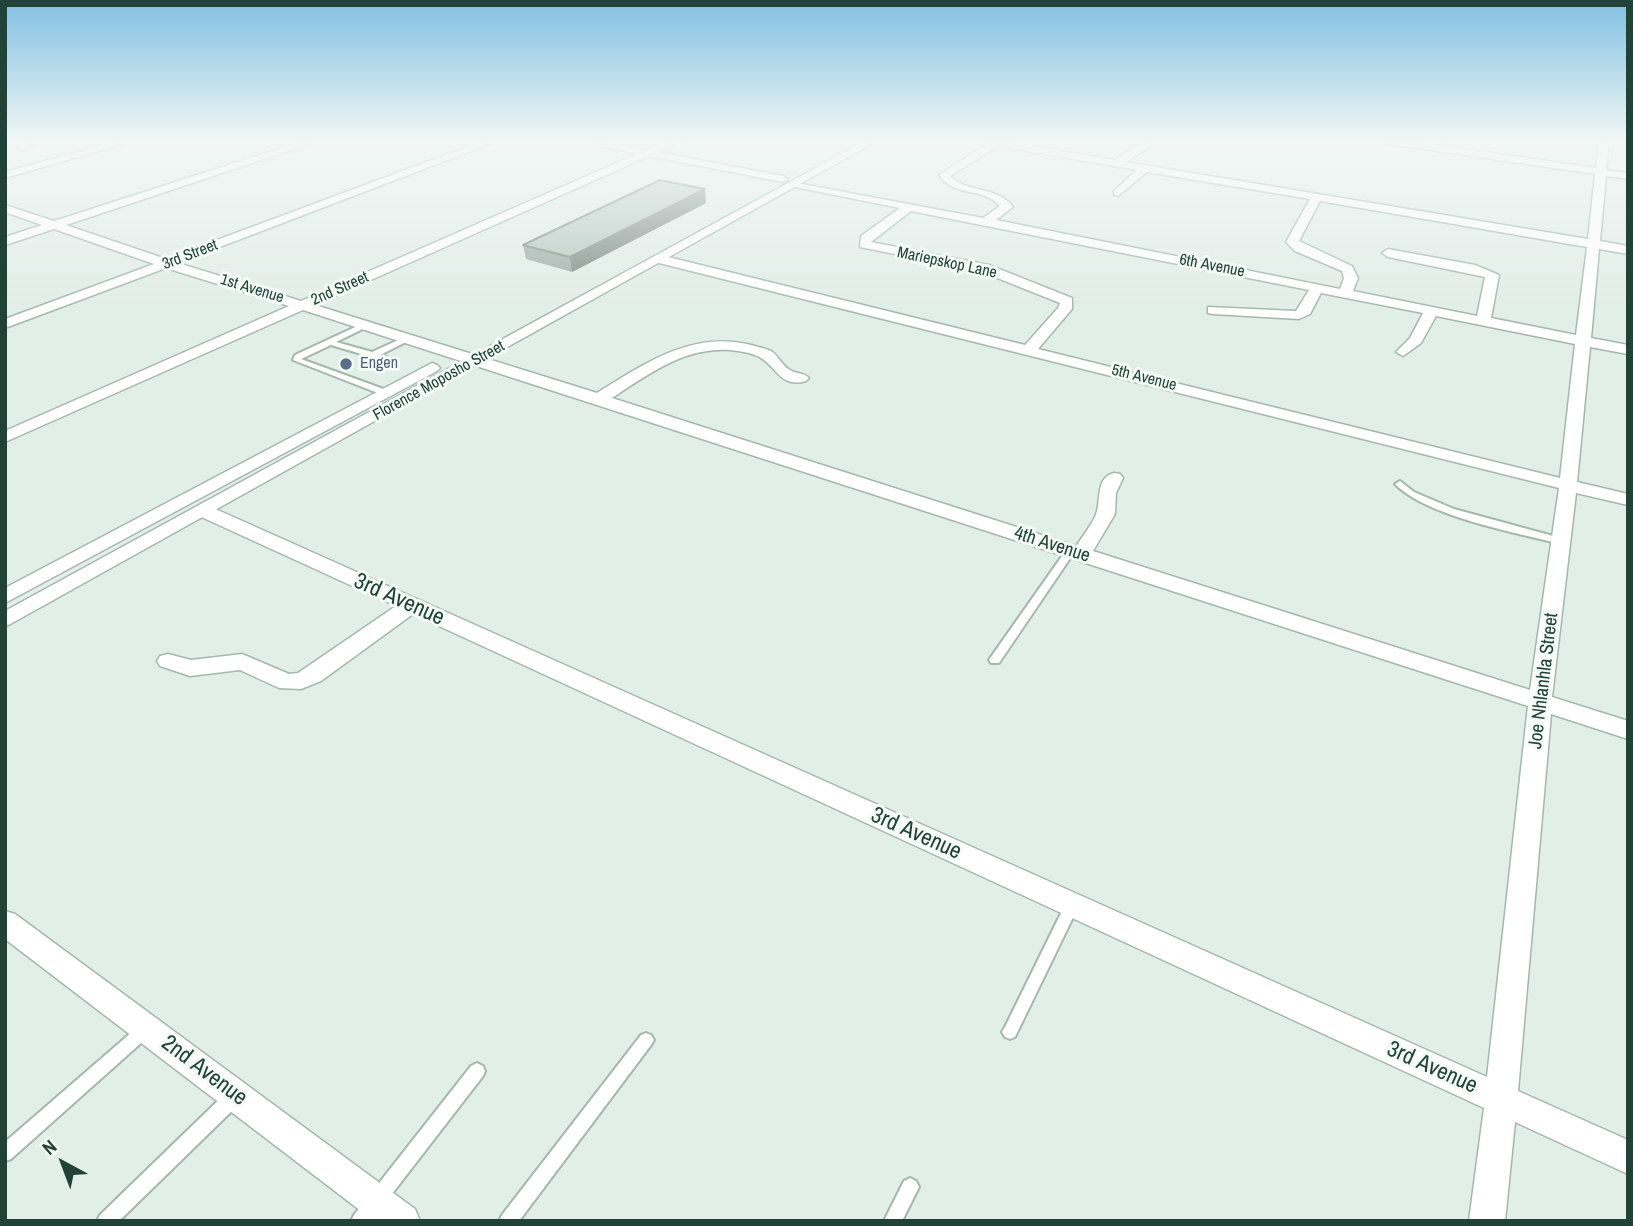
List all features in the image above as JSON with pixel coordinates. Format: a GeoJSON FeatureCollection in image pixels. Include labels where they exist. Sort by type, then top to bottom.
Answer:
{"type":"FeatureCollection","features":[{"type":"Feature","properties":{"kind":"street"},"geometry":{"type":"LineString","coordinates":[[5,241],[138,198]]}},
{"type":"Feature","properties":{"kind":"street","name":"3rd Street"},"geometry":{"type":"LineString","coordinates":[[5,324],[341,198]]}},
{"type":"Feature","properties":{"kind":"street","name":"2nd Street"},"geometry":{"type":"LineString","coordinates":[[5,437],[545,198]]}},
{"type":"Feature","properties":{"kind":"street","name":"Florence Moposho Street"},"geometry":{"type":"LineString","coordinates":[[5,620],[204,511],[468,357],[758,198]]}},
{"type":"Feature","properties":{"kind":"street","name":"Florence Moposho Street"},"geometry":{"type":"LineString","coordinates":[[5,597],[386,393],[468,357],[660,259],[761,198]]}},
{"type":"Feature","properties":{"kind":"street","name":"6th Avenue"},"geometry":{"type":"LineString","coordinates":[[872,198],[1628,351]]}},
{"type":"Feature","properties":{"kind":"street"},"geometry":{"type":"LineString","coordinates":[[987,221],[1007,207],[1000,198]]}},
{"type":"Feature","properties":{"kind":"street"},"geometry":{"type":"LineString","coordinates":[[1316,198],[1292,242],[1299,248],[1347,269],[1352,278],[1345,293]]}},
{"type":"Feature","properties":{"kind":"street"},"geometry":{"type":"LineString","coordinates":[[1324,198],[1628,250]]}},
{"type":"Feature","properties":{"kind":"street","name":"Joe Nhlanhla Street"},"geometry":{"type":"LineString","coordinates":[[1487,1221],[1540,702],[1568,486],[1598,198]]}},
{"type":"Feature","properties":{"kind":"street","name":"Mariepskop Lane"},"geometry":{"type":"LineString","coordinates":[[909,206],[865,239],[864,244],[873,248],[984,268],[1067,301],[1065,309],[1030,349]]}},
{"type":"Feature","properties":{"kind":"street","name":"1st Avenue"},"geometry":{"type":"LineString","coordinates":[[5,208],[167,264],[468,357]]}},
{"type":"Feature","properties":{"kind":"street"},"geometry":{"type":"LineString","coordinates":[[1388,253],[1475,269],[1492,275],[1483,321]]}},
{"type":"Feature","properties":{"kind":"street","name":"5th Avenue"},"geometry":{"type":"LineString","coordinates":[[660,259],[1628,500]]}},
{"type":"Feature","properties":{"kind":"street"},"geometry":{"type":"LineString","coordinates":[[1213,310],[1299,315],[1305,311],[1317,288]]}},
{"type":"Feature","properties":{"kind":"street"},"geometry":{"type":"LineString","coordinates":[[1403,352],[1416,340],[1430,310]]}},
{"type":"Feature","properties":{"kind":"street"},"geometry":{"type":"LineString","coordinates":[[599,399],[666,358],[708,344],[742,345],[771,356],[780,370],[801,379]]}},
{"type":"Feature","properties":{"kind":"street","name":"4th Avenue"},"geometry":{"type":"LineString","coordinates":[[468,357],[1628,730]]}},
{"type":"Feature","properties":{"kind":"street"},"geometry":{"type":"LineString","coordinates":[[1075,552],[1106,514],[1107,493],[1114,478]]}},
{"type":"Feature","properties":{"kind":"street","name":"3rd Avenue"},"geometry":{"type":"LineString","coordinates":[[204,511],[1628,1157]]}},
{"type":"Feature","properties":{"kind":"street"},"geometry":{"type":"LineString","coordinates":[[168,661],[190,668],[242,662],[287,682],[301,681],[313,676],[412,606]]}},
{"type":"Feature","properties":{"kind":"street","name":"2nd Avenue"},"geometry":{"type":"LineString","coordinates":[[5,923],[236,1095],[369,1211],[402,1221]]}},
{"type":"Feature","properties":{"kind":"lane"},"geometry":{"type":"LineString","coordinates":[[366,324],[298,357],[298,360],[386,393]]}},
{"type":"Feature","properties":{"kind":"lane"},"geometry":{"type":"LineString","coordinates":[[373,355],[410,338]]}},
{"type":"Feature","properties":{"kind":"lane"},"geometry":{"type":"LineString","coordinates":[[330,342],[390,360],[384,366]]}},
{"type":"Feature","properties":{"kind":"lane"},"geometry":{"type":"LineString","coordinates":[[355,381],[365,376]]}},
{"type":"Feature","properties":{"kind":"lane"},"geometry":{"type":"LineString","coordinates":[[1400,484],[1405,490],[1427,502],[1561,541]]}},
{"type":"Feature","properties":{"kind":"lane"},"geometry":{"type":"LineString","coordinates":[[995,660],[1075,552]]}},
{"type":"Feature","properties":{"kind":"lane"},"geometry":{"type":"LineString","coordinates":[[1010,1032],[1072,905]]}},
{"type":"Feature","properties":{"kind":"lane"},"geometry":{"type":"LineString","coordinates":[[5,1153],[147,1028]]}},
{"type":"Feature","properties":{"kind":"lane"},"geometry":{"type":"LineString","coordinates":[[508,1221],[646,1040]]}},
{"type":"Feature","properties":{"kind":"lane"},"geometry":{"type":"LineString","coordinates":[[369,1211],[477,1071]]}},
{"type":"Feature","properties":{"kind":"lane"},"geometry":{"type":"LineString","coordinates":[[106,1221],[236,1095]]}},
{"type":"Feature","properties":{"kind":"lane"},"geometry":{"type":"LineString","coordinates":[[893,1221],[910,1186]]}},
{"type":"Feature","properties":{"kind":"building"},"geometry":{"type":"Polygon","coordinates":[[[622,198],[687,198],[570,257],[523,245],[622,198]]]}},
{"type":"Feature","properties":{"kind":"place","name":"Engen"},"geometry":{"type":"Point","coordinates":[346,364]}}]}
